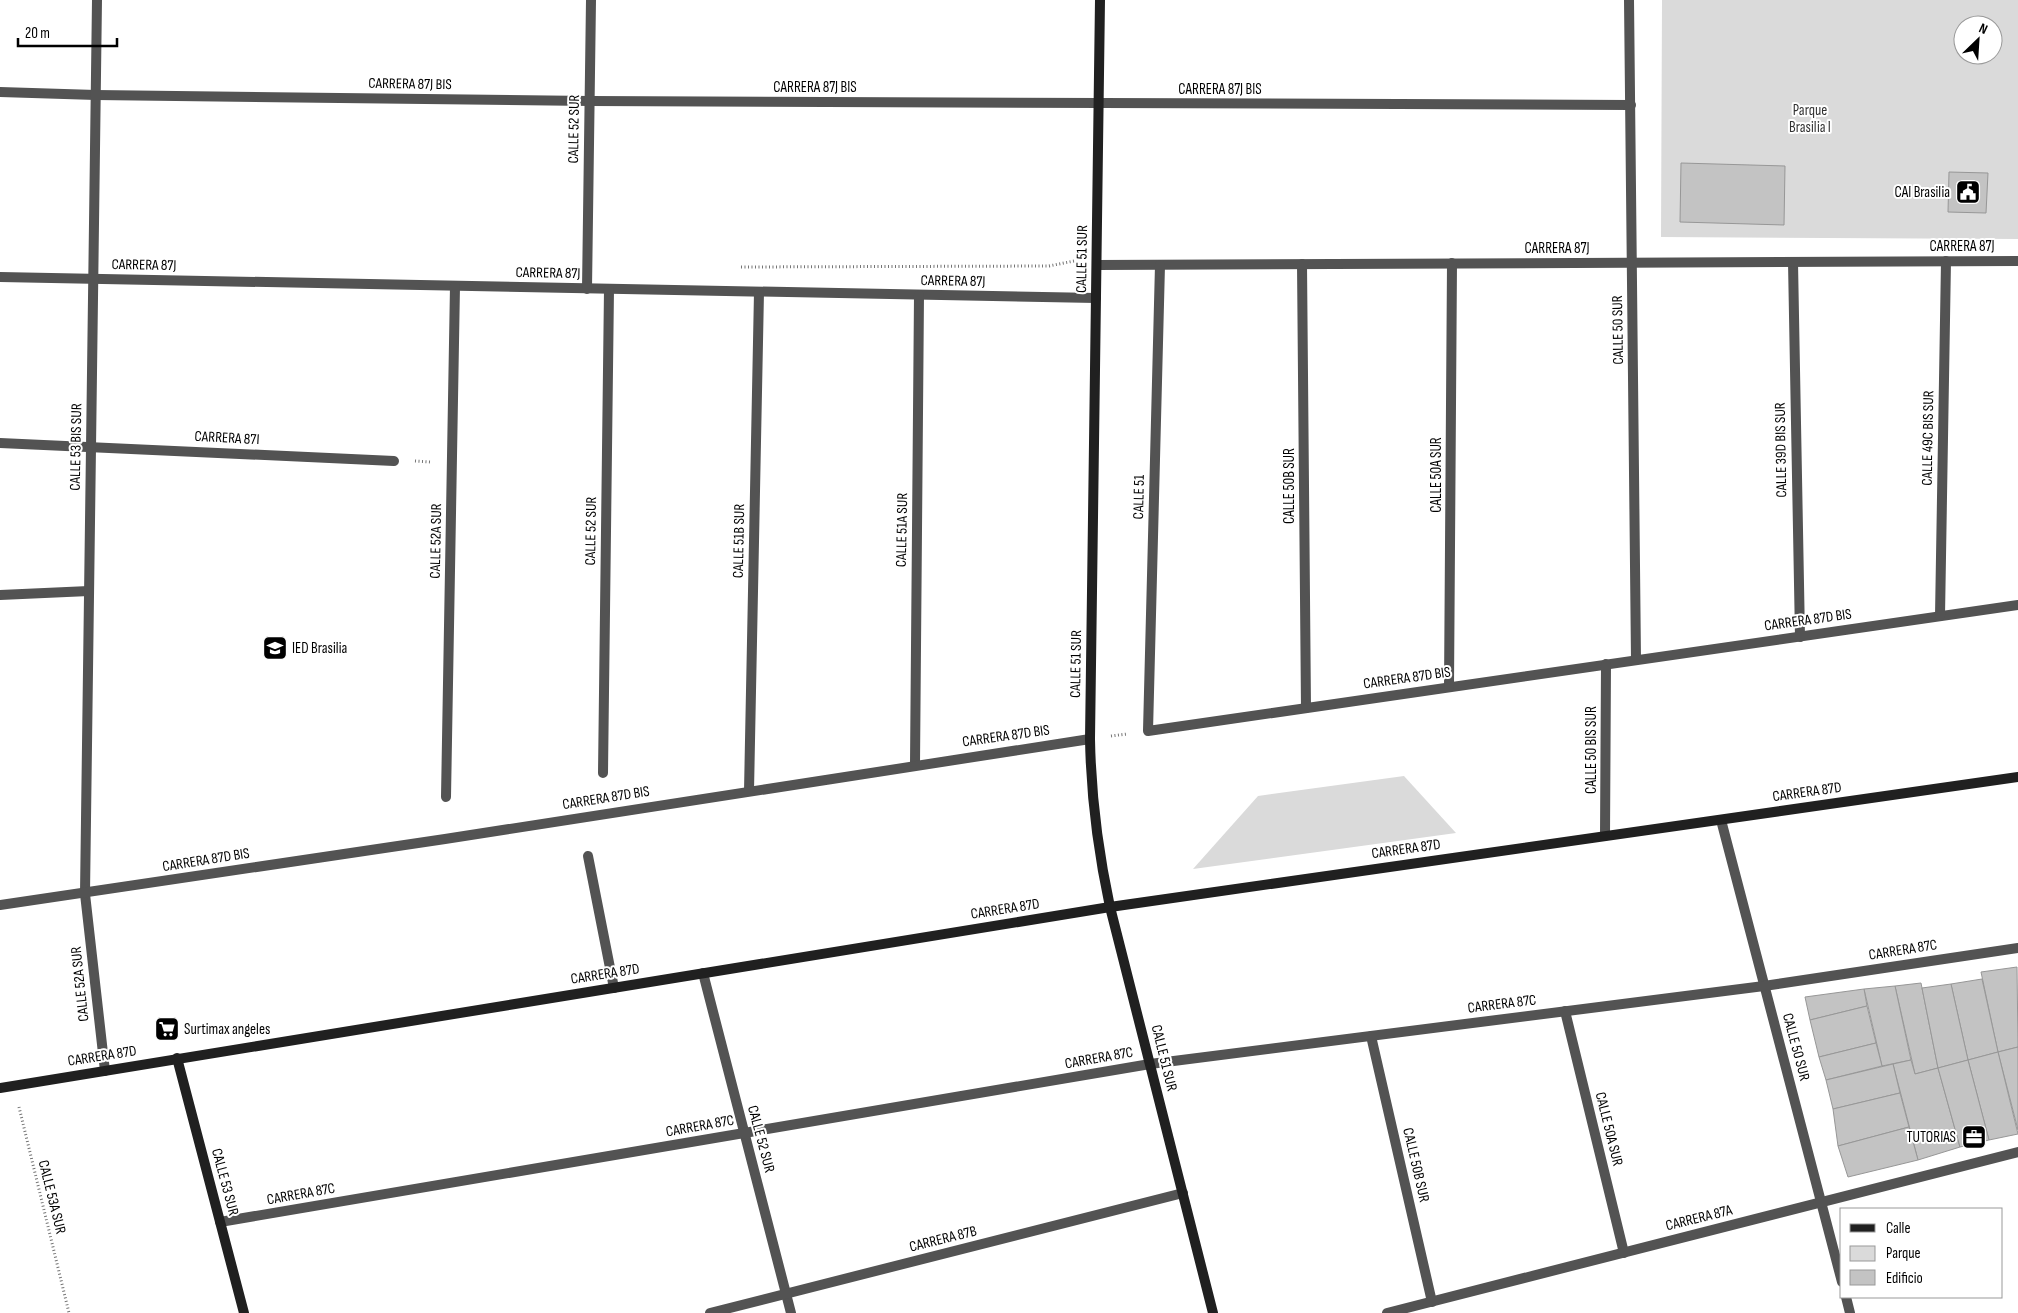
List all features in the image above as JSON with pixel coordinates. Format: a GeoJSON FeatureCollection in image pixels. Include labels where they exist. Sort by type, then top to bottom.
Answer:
{"type":"FeatureCollection","features":[{"type":"Feature","properties":{"kind":"street","name":"CALLE 53 BIS SUR"},"geometry":{"type":"LineString","coordinates":[[85,894],[97,0]]}},
{"type":"Feature","properties":{"kind":"street","name":"CALLE 52 SUR"},"geometry":{"type":"LineString","coordinates":[[588,288],[591,0]]}},
{"type":"Feature","properties":{"kind":"street","name":"CALLE 51 SUR"},"geometry":{"type":"LineString","coordinates":[[1100,0],[1090,739],[1094,816],[1099,856],[1110,907],[1213,1313]]}},
{"type":"Feature","properties":{"kind":"street","name":"CALLE 50 SUR"},"geometry":{"type":"LineString","coordinates":[[1629,0],[1636,660]]}},
{"type":"Feature","properties":{"kind":"street","name":"CARRERA 87J BIS"},"geometry":{"type":"LineString","coordinates":[[0,92],[96,95],[590,101],[1631,105]]}},
{"type":"Feature","properties":{"kind":"street","name":"CARRERA 87J"},"geometry":{"type":"LineString","coordinates":[[1097,260],[1160,265],[2018,261]]}},
{"type":"Feature","properties":{"kind":"street","name":"CALLE 49C BIS SUR"},"geometry":{"type":"LineString","coordinates":[[1940,616],[1946,261]]}},
{"type":"Feature","properties":{"kind":"street","name":"CALLE 39D BIS SUR"},"geometry":{"type":"LineString","coordinates":[[1793,262],[1800,637]]}},
{"type":"Feature","properties":{"kind":"street","name":"CALLE 50A SUR"},"geometry":{"type":"LineString","coordinates":[[1449,687],[1452,263]]}},
{"type":"Feature","properties":{"kind":"street","name":"CALLE 50B SUR"},"geometry":{"type":"LineString","coordinates":[[1302,264],[1306,708]]}},
{"type":"Feature","properties":{"kind":"street","name":"CALLE 51"},"geometry":{"type":"LineString","coordinates":[[1148,731],[1160,265]]}},
{"type":"Feature","properties":{"kind":"street","name":"CARRERA 87J"},"geometry":{"type":"LineString","coordinates":[[0,277],[1096,298]]}},
{"type":"Feature","properties":{"kind":"street","name":"CALLE 52A SUR"},"geometry":{"type":"LineString","coordinates":[[446,797],[455,286]]}},
{"type":"Feature","properties":{"kind":"street","name":"CALLE 52 SUR"},"geometry":{"type":"LineString","coordinates":[[603,773],[609,289]]}},
{"type":"Feature","properties":{"kind":"street","name":"CALLE 51B SUR"},"geometry":{"type":"LineString","coordinates":[[749,791],[760,292]]}},
{"type":"Feature","properties":{"kind":"street","name":"CALLE 51A SUR"},"geometry":{"type":"LineString","coordinates":[[915,765],[919,295]]}},
{"type":"Feature","properties":{"kind":"street","name":"CARRERA 87I"},"geometry":{"type":"LineString","coordinates":[[0,443],[394,461]]}},
{"type":"Feature","properties":{"kind":"street"},"geometry":{"type":"LineString","coordinates":[[0,595],[89,591]]}},
{"type":"Feature","properties":{"kind":"street","name":"CARRERA 87D BIS"},"geometry":{"type":"LineString","coordinates":[[1148,731],[2018,605]]}},
{"type":"Feature","properties":{"kind":"street","name":"CALLE 50 BIS SUR"},"geometry":{"type":"LineString","coordinates":[[1605,836],[1606,664]]}},
{"type":"Feature","properties":{"kind":"street","name":"CARRERA 87D BIS"},"geometry":{"type":"LineString","coordinates":[[0,905],[85,894],[1090,739]]}},
{"type":"Feature","properties":{"kind":"street","name":"CARRERA 87D"},"geometry":{"type":"LineString","coordinates":[[0,1088],[1110,907],[2018,777]]}},
{"type":"Feature","properties":{"kind":"street","name":"CALLE 50 SUR"},"geometry":{"type":"LineString","coordinates":[[1721,820],[1840,1274]]}},
{"type":"Feature","properties":{"kind":"street"},"geometry":{"type":"LineString","coordinates":[[588,856],[614,988]]}},
{"type":"Feature","properties":{"kind":"street","name":"CALLE 52A SUR"},"geometry":{"type":"LineString","coordinates":[[85,894],[104,1071]]}},
{"type":"Feature","properties":{"kind":"street","name":"CARRERA 87C"},"geometry":{"type":"LineString","coordinates":[[220,1222],[1150,1064],[1764,986],[2018,948]]}},
{"type":"Feature","properties":{"kind":"street","name":"CALLE 52 SUR"},"geometry":{"type":"LineString","coordinates":[[703,973],[791,1313]]}},
{"type":"Feature","properties":{"kind":"street","name":"CALLE 50A SUR"},"geometry":{"type":"LineString","coordinates":[[1565,1011],[1624,1253]]}},
{"type":"Feature","properties":{"kind":"street","name":"CALLE 50B SUR"},"geometry":{"type":"LineString","coordinates":[[1372,1036],[1432,1302]]}},
{"type":"Feature","properties":{"kind":"street","name":"CALLE 53 SUR"},"geometry":{"type":"LineString","coordinates":[[177,1058],[244,1313]]}},
{"type":"Feature","properties":{"kind":"street","name":"CARRERA 87A"},"geometry":{"type":"LineString","coordinates":[[1387,1313],[2018,1152]]}},
{"type":"Feature","properties":{"kind":"street","name":"CARRERA 87B"},"geometry":{"type":"LineString","coordinates":[[710,1313],[1183,1193]]}},
{"type":"Feature","properties":{"kind":"street"},"geometry":{"type":"LineString","coordinates":[[1846,1298],[1850,1313]]}},
{"type":"Feature","properties":{"kind":"path"},"geometry":{"type":"LineString","coordinates":[[735,267],[1049,266],[1097,260]]}},
{"type":"Feature","properties":{"kind":"path"},"geometry":{"type":"LineString","coordinates":[[394,461],[452,462]]}},
{"type":"Feature","properties":{"kind":"path"},"geometry":{"type":"LineString","coordinates":[[1090,739],[1148,731]]}},
{"type":"Feature","properties":{"kind":"path","name":"CALLE 53A SUR"},"geometry":{"type":"LineString","coordinates":[[14,1085],[69,1313]]}},
{"type":"Feature","properties":{"kind":"green space","name":"Parque Brasilia I"},"geometry":{"type":"Polygon","coordinates":[[[1662,0],[2018,0],[2018,239],[1661,237],[1662,0]]]}},
{"type":"Feature","properties":{"kind":"green space"},"geometry":{"type":"Polygon","coordinates":[[[1404,776],[1456,833],[1193,869],[1258,796],[1404,776]]]}},
{"type":"Feature","properties":{"kind":"building"},"geometry":{"type":"Polygon","coordinates":[[[1681,163],[1785,166],[1784,225],[1680,222],[1681,163]]]}},
{"type":"Feature","properties":{"kind":"building","name":"CAI Brasilia"},"geometry":{"type":"Polygon","coordinates":[[[1949,172],[1988,173],[1986,213],[1948,212],[1949,172]]]}},
{"type":"Feature","properties":{"kind":"building"},"geometry":{"type":"Polygon","coordinates":[[[2017,967],[2018,1047],[1998,1052],[1981,972],[2017,967]]]}},
{"type":"Feature","properties":{"kind":"building"},"geometry":{"type":"Polygon","coordinates":[[[1982,979],[1998,1052],[1968,1060],[1951,984],[1982,979]]]}},
{"type":"Feature","properties":{"kind":"building"},"geometry":{"type":"Polygon","coordinates":[[[1921,983],[1938,1068],[1915,1074],[1895,986],[1921,983]]]}},
{"type":"Feature","properties":{"kind":"building"},"geometry":{"type":"Polygon","coordinates":[[[1951,984],[1968,1060],[1938,1068],[1922,988],[1951,984]]]}},
{"type":"Feature","properties":{"kind":"building"},"geometry":{"type":"Polygon","coordinates":[[[1895,986],[1911,1060],[1882,1066],[1864,989],[1895,986]]]}},
{"type":"Feature","properties":{"kind":"building"},"geometry":{"type":"Polygon","coordinates":[[[1864,989],[1867,1006],[1810,1020],[1805,997],[1864,989]]]}},
{"type":"Feature","properties":{"kind":"building"},"geometry":{"type":"Polygon","coordinates":[[[1867,1006],[1876,1043],[1819,1057],[1810,1020],[1867,1006]]]}},
{"type":"Feature","properties":{"kind":"building"},"geometry":{"type":"Polygon","coordinates":[[[1876,1043],[1882,1066],[1826,1080],[1819,1057],[1876,1043]]]}},
{"type":"Feature","properties":{"kind":"building"},"geometry":{"type":"Polygon","coordinates":[[[2018,1047],[2018,1130],[1998,1052],[2018,1047]]]}},
{"type":"Feature","properties":{"kind":"building"},"geometry":{"type":"Polygon","coordinates":[[[1998,1052],[2018,1134],[1989,1140],[1968,1060],[1998,1052]]]}},
{"type":"Feature","properties":{"kind":"building"},"geometry":{"type":"Polygon","coordinates":[[[1911,1060],[1915,1074],[1938,1068],[1960,1147],[1918,1160],[1893,1064],[1911,1060]]]}},
{"type":"Feature","properties":{"kind":"building"},"geometry":{"type":"Polygon","coordinates":[[[1968,1060],[1989,1140],[1960,1147],[1938,1068],[1968,1060]]]}},
{"type":"Feature","properties":{"kind":"building"},"geometry":{"type":"Polygon","coordinates":[[[1893,1064],[1900,1093],[1833,1109],[1826,1080],[1893,1064]]]}},
{"type":"Feature","properties":{"kind":"building"},"geometry":{"type":"Polygon","coordinates":[[[1900,1093],[1909,1127],[1838,1146],[1833,1109],[1900,1093]]]}},
{"type":"Feature","properties":{"kind":"building"},"geometry":{"type":"Polygon","coordinates":[[[1909,1127],[1918,1160],[1848,1177],[1838,1146],[1909,1127]]]}},
{"type":"Feature","properties":{"kind":"place","name":"CAI Brasilia"},"geometry":{"type":"Point","coordinates":[1968,192]}},
{"type":"Feature","properties":{"kind":"place","name":"IED Brasilia"},"geometry":{"type":"Point","coordinates":[275,648]}},
{"type":"Feature","properties":{"kind":"place","name":"Surtimax angeles"},"geometry":{"type":"Point","coordinates":[167,1029]}},
{"type":"Feature","properties":{"kind":"place","name":"TUTORIAS"},"geometry":{"type":"Point","coordinates":[1974,1137]}}]}
